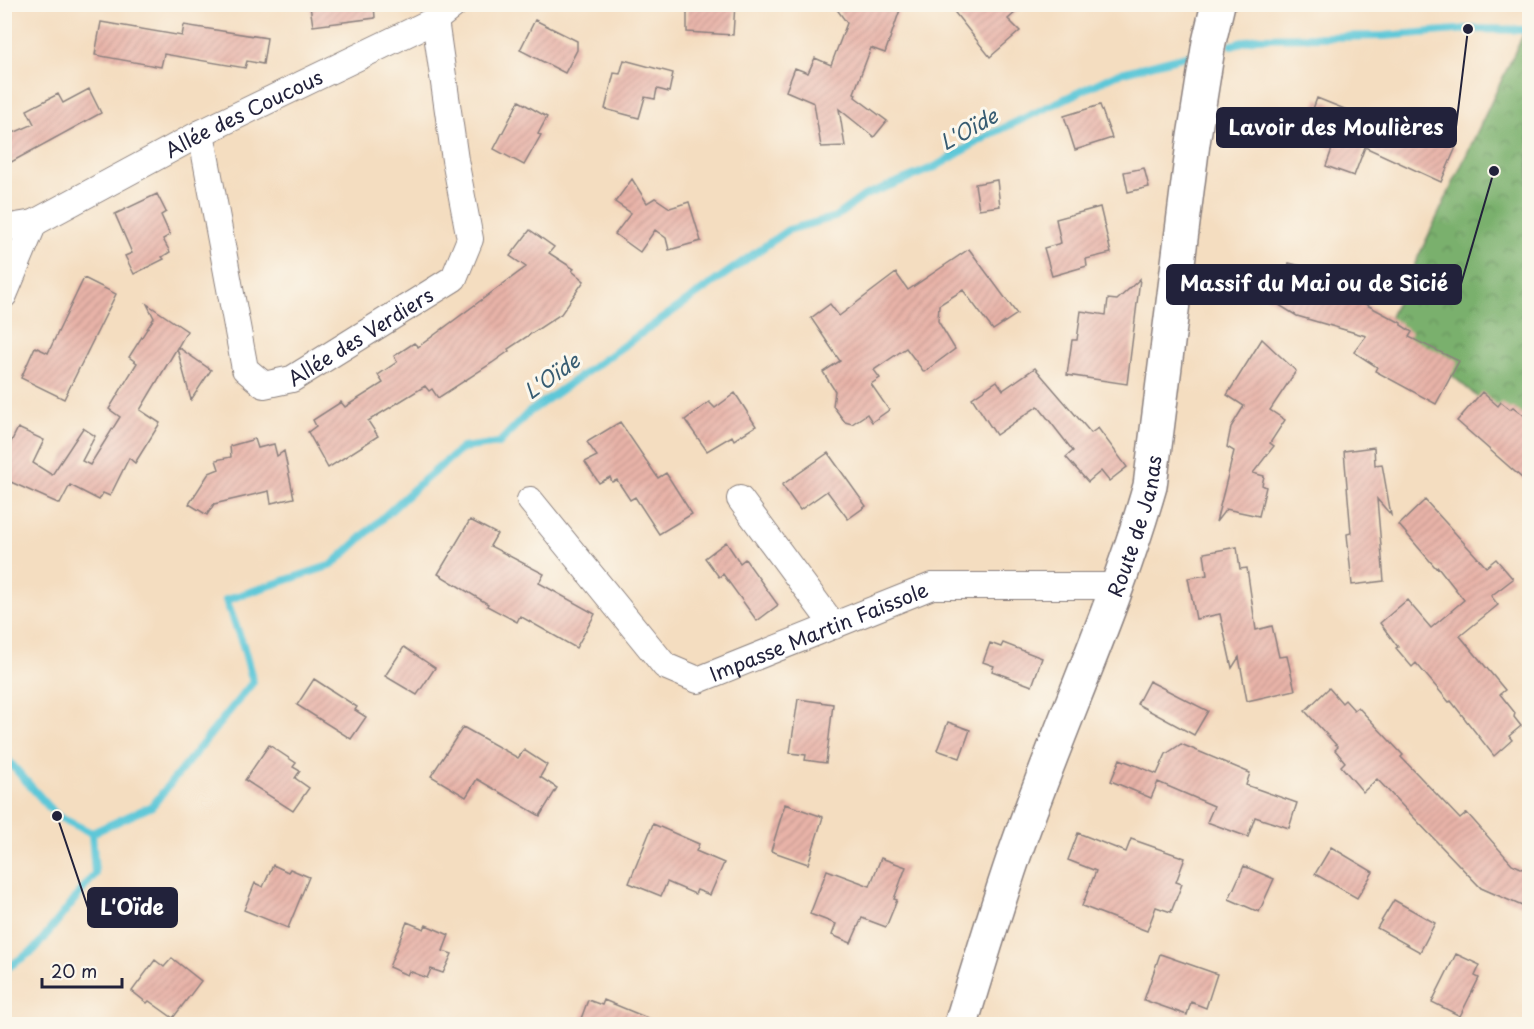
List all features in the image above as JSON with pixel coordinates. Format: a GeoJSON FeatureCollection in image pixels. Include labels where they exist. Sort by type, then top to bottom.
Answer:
{"type":"FeatureCollection","features":[{"type":"Feature","properties":{"kind":"street","name":"Route de Janas"},"geometry":{"type":"LineString","coordinates":[[961,1024],[1014,855],[1118,586],[1150,486],[1193,143],[1209,42],[1218,4]]}},
{"type":"Feature","properties":{"kind":"street","name":"Allée des Coucous"},"geometry":{"type":"LineString","coordinates":[[4,228],[34,224],[201,133],[445,12]]}},
{"type":"Feature","properties":{"kind":"street","name":"Allée des Verdiers"},"geometry":{"type":"LineString","coordinates":[[201,133],[245,369],[264,385],[292,379],[454,278],[470,239],[455,160],[445,12]]}},
{"type":"Feature","properties":{"kind":"street"},"geometry":{"type":"LineString","coordinates":[[4,295],[34,224]]}},
{"type":"Feature","properties":{"kind":"street"},"geometry":{"type":"LineString","coordinates":[[740,499],[834,626]]}},
{"type":"Feature","properties":{"kind":"street","name":"Impasse Martin Faissole"},"geometry":{"type":"LineString","coordinates":[[531,500],[665,666],[698,680],[932,586],[1118,586]]}},
{"type":"Feature","properties":{"kind":"green space"},"geometry":{"type":"Polygon","coordinates":[[[1529,22],[1529,441],[1388,321],[1529,22]]]}},
{"type":"Feature","properties":{"kind":"building"},"geometry":{"type":"Polygon","coordinates":[[[374,4],[375,18],[313,26],[310,6],[374,4]]]}},
{"type":"Feature","properties":{"kind":"building"},"geometry":{"type":"Polygon","coordinates":[[[687,4],[735,4],[733,35],[687,32],[687,4]]]}},
{"type":"Feature","properties":{"kind":"building"},"geometry":{"type":"Polygon","coordinates":[[[833,4],[902,4],[885,53],[871,48],[854,93],[855,97],[887,121],[874,137],[839,109],[845,146],[821,147],[814,103],[786,91],[795,68],[808,73],[815,58],[831,65],[847,23],[833,4]]]}},
{"type":"Feature","properties":{"kind":"building"},"geometry":{"type":"Polygon","coordinates":[[[948,4],[1025,4],[1008,19],[1020,31],[990,57],[948,4]]]}},
{"type":"Feature","properties":{"kind":"building"},"geometry":{"type":"Polygon","coordinates":[[[535,20],[577,41],[577,50],[565,73],[520,50],[535,20]]]}},
{"type":"Feature","properties":{"kind":"building"},"geometry":{"type":"Polygon","coordinates":[[[101,22],[182,36],[184,25],[267,38],[263,64],[247,61],[245,68],[164,54],[161,67],[95,55],[101,22]]]}},
{"type":"Feature","properties":{"kind":"building"},"geometry":{"type":"Polygon","coordinates":[[[624,60],[673,73],[669,92],[657,89],[655,99],[645,97],[639,118],[605,109],[614,73],[620,74],[624,60]]]}},
{"type":"Feature","properties":{"kind":"building"},"geometry":{"type":"Polygon","coordinates":[[[89,89],[101,113],[4,166],[4,137],[34,124],[27,110],[58,94],[63,103],[89,89]]]}},
{"type":"Feature","properties":{"kind":"building"},"geometry":{"type":"Polygon","coordinates":[[[1317,98],[1392,128],[1395,120],[1456,147],[1441,182],[1365,147],[1354,176],[1326,166],[1332,149],[1311,142],[1314,134],[1305,131],[1317,98]]]}},
{"type":"Feature","properties":{"kind":"building"},"geometry":{"type":"Polygon","coordinates":[[[519,101],[547,117],[538,134],[541,135],[524,165],[494,149],[519,101]]]}},
{"type":"Feature","properties":{"kind":"building"},"geometry":{"type":"Polygon","coordinates":[[[1100,105],[1112,138],[1075,150],[1064,116],[1100,105]]]}},
{"type":"Feature","properties":{"kind":"building"},"geometry":{"type":"Polygon","coordinates":[[[1144,168],[1149,187],[1128,192],[1124,172],[1144,168]]]}},
{"type":"Feature","properties":{"kind":"building"},"geometry":{"type":"Polygon","coordinates":[[[632,179],[647,203],[655,198],[670,208],[689,202],[701,241],[669,250],[666,238],[655,230],[640,252],[615,234],[631,213],[615,202],[632,179]]]}},
{"type":"Feature","properties":{"kind":"building"},"geometry":{"type":"Polygon","coordinates":[[[997,180],[1000,206],[979,209],[975,184],[997,180]]]}},
{"type":"Feature","properties":{"kind":"building"},"geometry":{"type":"Polygon","coordinates":[[[157,194],[166,212],[161,215],[170,235],[163,239],[170,252],[162,257],[164,259],[134,274],[125,256],[132,253],[115,214],[157,194]]]}},
{"type":"Feature","properties":{"kind":"building"},"geometry":{"type":"Polygon","coordinates":[[[1100,207],[1111,253],[1086,259],[1087,266],[1052,276],[1044,248],[1061,243],[1056,219],[1100,207]]]}},
{"type":"Feature","properties":{"kind":"building"},"geometry":{"type":"Polygon","coordinates":[[[530,230],[554,247],[549,253],[574,269],[572,271],[584,281],[561,314],[438,398],[432,389],[429,391],[425,386],[368,421],[378,436],[328,468],[308,432],[316,426],[313,420],[341,402],[345,407],[383,383],[378,375],[397,362],[394,356],[414,343],[418,347],[526,267],[510,256],[530,230]]]}},
{"type":"Feature","properties":{"kind":"building"},"geometry":{"type":"Polygon","coordinates":[[[969,249],[1017,314],[993,330],[963,290],[939,305],[938,321],[955,349],[924,372],[906,348],[874,370],[880,378],[871,384],[889,410],[872,422],[867,414],[852,424],[845,422],[833,406],[835,391],[823,372],[840,361],[811,318],[830,304],[839,316],[896,273],[908,290],[969,249]]]}},
{"type":"Feature","properties":{"kind":"building"},"geometry":{"type":"Polygon","coordinates":[[[1289,263],[1305,267],[1312,276],[1352,289],[1350,296],[1401,323],[1412,332],[1409,337],[1459,361],[1436,404],[1375,371],[1377,367],[1354,352],[1366,336],[1297,316],[1263,295],[1271,266],[1287,271],[1289,263]]]}},
{"type":"Feature","properties":{"kind":"building"},"geometry":{"type":"Polygon","coordinates":[[[84,278],[116,294],[64,399],[21,378],[35,347],[48,353],[84,278]]]}},
{"type":"Feature","properties":{"kind":"building"},"geometry":{"type":"Polygon","coordinates":[[[1140,279],[1127,384],[1067,375],[1072,340],[1077,340],[1081,311],[1106,315],[1108,299],[1117,300],[1140,279]]]}},
{"type":"Feature","properties":{"kind":"building"},"geometry":{"type":"Polygon","coordinates":[[[147,304],[187,331],[178,347],[211,370],[191,400],[177,348],[140,410],[160,423],[135,463],[129,458],[110,496],[103,493],[99,500],[70,485],[60,504],[4,479],[4,442],[10,444],[18,428],[44,440],[33,463],[52,475],[83,428],[95,436],[82,461],[90,465],[120,417],[109,409],[137,363],[129,357],[154,318],[147,304]]]}},
{"type":"Feature","properties":{"kind":"building"},"geometry":{"type":"Polygon","coordinates":[[[1262,339],[1296,371],[1270,410],[1285,420],[1270,443],[1274,446],[1253,473],[1264,476],[1262,485],[1266,487],[1259,516],[1226,509],[1216,522],[1234,451],[1227,447],[1231,427],[1244,406],[1227,395],[1262,339]]]}},
{"type":"Feature","properties":{"kind":"building"},"geometry":{"type":"Polygon","coordinates":[[[1035,368],[1091,433],[1098,428],[1127,467],[1109,481],[1101,471],[1088,482],[1066,457],[1073,451],[1038,406],[996,435],[972,398],[997,381],[1003,390],[1035,368]]]}},
{"type":"Feature","properties":{"kind":"building"},"geometry":{"type":"Polygon","coordinates":[[[1482,392],[1498,406],[1501,402],[1510,409],[1513,407],[1530,420],[1530,485],[1457,421],[1482,392]]]}},
{"type":"Feature","properties":{"kind":"building"},"geometry":{"type":"Polygon","coordinates":[[[735,393],[756,426],[734,440],[732,436],[707,451],[685,420],[709,402],[715,408],[735,393]]]}},
{"type":"Feature","properties":{"kind":"building"},"geometry":{"type":"Polygon","coordinates":[[[620,422],[658,478],[666,473],[692,514],[659,534],[635,497],[630,500],[617,480],[612,482],[610,477],[599,483],[585,462],[597,456],[587,442],[620,422]]]}},
{"type":"Feature","properties":{"kind":"building"},"geometry":{"type":"Polygon","coordinates":[[[255,439],[258,448],[274,444],[277,456],[284,451],[294,498],[271,503],[269,491],[214,504],[207,515],[189,504],[209,473],[219,469],[216,460],[231,457],[230,446],[255,439]]]}},
{"type":"Feature","properties":{"kind":"building"},"geometry":{"type":"Polygon","coordinates":[[[1374,447],[1375,465],[1382,464],[1391,515],[1377,499],[1384,581],[1352,585],[1347,534],[1351,533],[1344,451],[1374,447]]]}},
{"type":"Feature","properties":{"kind":"building"},"geometry":{"type":"Polygon","coordinates":[[[828,453],[866,506],[848,519],[827,491],[800,510],[782,485],[828,453]]]}},
{"type":"Feature","properties":{"kind":"building"},"geometry":{"type":"Polygon","coordinates":[[[1425,500],[1486,567],[1496,559],[1513,579],[1491,596],[1498,605],[1460,636],[1505,690],[1500,694],[1515,713],[1514,717],[1521,726],[1509,736],[1512,740],[1494,756],[1451,701],[1449,702],[1416,663],[1412,667],[1380,623],[1407,600],[1431,628],[1464,600],[1438,567],[1436,568],[1399,525],[1425,500]]]}},
{"type":"Feature","properties":{"kind":"building"},"geometry":{"type":"Polygon","coordinates":[[[470,520],[497,534],[490,546],[544,574],[539,583],[595,614],[576,648],[520,616],[517,622],[487,606],[488,604],[438,574],[470,520]]]}},
{"type":"Feature","properties":{"kind":"building"},"geometry":{"type":"Polygon","coordinates":[[[726,542],[740,563],[745,559],[778,605],[757,621],[723,574],[719,577],[705,558],[726,542]]]}},
{"type":"Feature","properties":{"kind":"building"},"geometry":{"type":"Polygon","coordinates":[[[1237,547],[1240,569],[1247,568],[1256,630],[1272,626],[1279,657],[1287,656],[1295,690],[1247,701],[1239,657],[1232,668],[1220,614],[1196,619],[1188,578],[1207,575],[1204,553],[1237,547]]]}},
{"type":"Feature","properties":{"kind":"building"},"geometry":{"type":"Polygon","coordinates":[[[990,643],[1001,647],[1003,643],[1042,658],[1032,686],[992,671],[994,666],[983,662],[990,643]]]}},
{"type":"Feature","properties":{"kind":"building"},"geometry":{"type":"Polygon","coordinates":[[[404,647],[435,668],[417,695],[385,676],[404,647]]]}},
{"type":"Feature","properties":{"kind":"building"},"geometry":{"type":"Polygon","coordinates":[[[314,679],[357,707],[355,710],[366,717],[351,739],[297,705],[314,679]]]}},
{"type":"Feature","properties":{"kind":"building"},"geometry":{"type":"Polygon","coordinates":[[[1149,681],[1208,711],[1194,735],[1137,704],[1149,681]]]}},
{"type":"Feature","properties":{"kind":"building"},"geometry":{"type":"Polygon","coordinates":[[[1329,688],[1342,703],[1345,700],[1354,710],[1358,707],[1403,755],[1401,757],[1460,819],[1467,813],[1512,864],[1530,872],[1530,903],[1524,901],[1522,906],[1481,888],[1377,779],[1363,792],[1341,766],[1345,762],[1335,750],[1338,747],[1305,711],[1329,688]]]}},
{"type":"Feature","properties":{"kind":"building"},"geometry":{"type":"Polygon","coordinates":[[[798,699],[833,704],[826,763],[805,760],[806,755],[790,753],[798,699]]]}},
{"type":"Feature","properties":{"kind":"building"},"geometry":{"type":"Polygon","coordinates":[[[948,722],[970,730],[960,758],[937,750],[948,722]]]}},
{"type":"Feature","properties":{"kind":"building"},"geometry":{"type":"Polygon","coordinates":[[[463,727],[518,758],[524,750],[547,765],[540,777],[557,788],[540,816],[477,779],[466,797],[431,776],[463,727]]]}},
{"type":"Feature","properties":{"kind":"building"},"geometry":{"type":"Polygon","coordinates":[[[1181,744],[1250,773],[1246,785],[1297,803],[1289,828],[1255,817],[1248,837],[1207,822],[1214,806],[1158,782],[1151,798],[1111,781],[1120,759],[1157,774],[1166,754],[1181,744]]]}},
{"type":"Feature","properties":{"kind":"building"},"geometry":{"type":"Polygon","coordinates":[[[269,745],[296,763],[293,767],[300,771],[295,778],[309,788],[293,811],[245,780],[269,745]]]}},
{"type":"Feature","properties":{"kind":"building"},"geometry":{"type":"Polygon","coordinates":[[[785,804],[823,817],[808,864],[771,851],[785,804]]]}},
{"type":"Feature","properties":{"kind":"building"},"geometry":{"type":"Polygon","coordinates":[[[653,824],[699,844],[696,851],[724,863],[710,895],[697,890],[695,894],[667,882],[661,896],[629,883],[653,824]]]}},
{"type":"Feature","properties":{"kind":"building"},"geometry":{"type":"Polygon","coordinates":[[[1078,833],[1126,852],[1131,839],[1185,858],[1176,882],[1182,884],[1171,912],[1156,907],[1147,931],[1082,906],[1096,871],[1068,860],[1078,833]]]}},
{"type":"Feature","properties":{"kind":"building"},"geometry":{"type":"Polygon","coordinates":[[[1331,847],[1373,872],[1357,898],[1315,874],[1331,847]]]}},
{"type":"Feature","properties":{"kind":"building"},"geometry":{"type":"Polygon","coordinates":[[[881,858],[906,867],[894,899],[897,900],[886,927],[862,918],[851,943],[832,935],[836,924],[810,914],[827,870],[870,886],[881,858]]]}},
{"type":"Feature","properties":{"kind":"building"},"geometry":{"type":"Polygon","coordinates":[[[273,865],[288,872],[290,869],[309,877],[288,928],[244,910],[255,883],[263,887],[273,865]]]}},
{"type":"Feature","properties":{"kind":"building"},"geometry":{"type":"Polygon","coordinates":[[[1244,866],[1274,879],[1259,912],[1229,899],[1244,866]]]}},
{"type":"Feature","properties":{"kind":"building"},"geometry":{"type":"Polygon","coordinates":[[[1394,900],[1435,923],[1420,952],[1377,928],[1394,900]]]}},
{"type":"Feature","properties":{"kind":"building"},"geometry":{"type":"Polygon","coordinates":[[[407,922],[424,929],[426,925],[449,935],[443,951],[452,954],[443,973],[431,969],[427,978],[409,971],[407,975],[389,967],[407,922]]]}},
{"type":"Feature","properties":{"kind":"building"},"geometry":{"type":"Polygon","coordinates":[[[1160,954],[1217,974],[1206,1008],[1191,1002],[1187,1015],[1144,1000],[1160,954]]]}},
{"type":"Feature","properties":{"kind":"building"},"geometry":{"type":"Polygon","coordinates":[[[1456,954],[1480,965],[1475,976],[1479,978],[1460,1016],[1432,1002],[1456,954]]]}},
{"type":"Feature","properties":{"kind":"building"},"geometry":{"type":"Polygon","coordinates":[[[172,958],[201,981],[173,1018],[132,991],[155,960],[164,967],[172,958]]]}},
{"type":"Feature","properties":{"kind":"building"},"geometry":{"type":"Polygon","coordinates":[[[588,1000],[602,1005],[604,1000],[662,1024],[579,1024],[588,1000]]]}},
{"type":"Feature","properties":{"kind":"waterway","name":"L'Oïde"},"geometry":{"type":"LineString","coordinates":[[1232,45],[1257,38],[1384,36],[1468,29],[1530,30]]}},
{"type":"Feature","properties":{"kind":"waterway","name":"L'Oïde"},"geometry":{"type":"LineString","coordinates":[[4,970],[34,950],[95,874],[92,833],[152,806],[253,682],[243,645],[226,600],[332,565],[462,448],[499,443],[528,413],[788,230],[835,217],[864,196],[935,167],[989,135],[1117,74],[1189,55]]}},
{"type":"Feature","properties":{"kind":"waterway","name":"L'Oïde"},"geometry":{"type":"LineString","coordinates":[[4,756],[57,816],[92,833]]}},
{"type":"Feature","properties":{"kind":"place","name":"Lavoir des Moulières"},"geometry":{"type":"Point","coordinates":[1468,29]}},
{"type":"Feature","properties":{"kind":"place","name":"Massif du Mai ou de Sicié"},"geometry":{"type":"Point","coordinates":[1494,171]}},
{"type":"Feature","properties":{"kind":"place","name":"L'Oïde"},"geometry":{"type":"Point","coordinates":[57,816]}}]}
